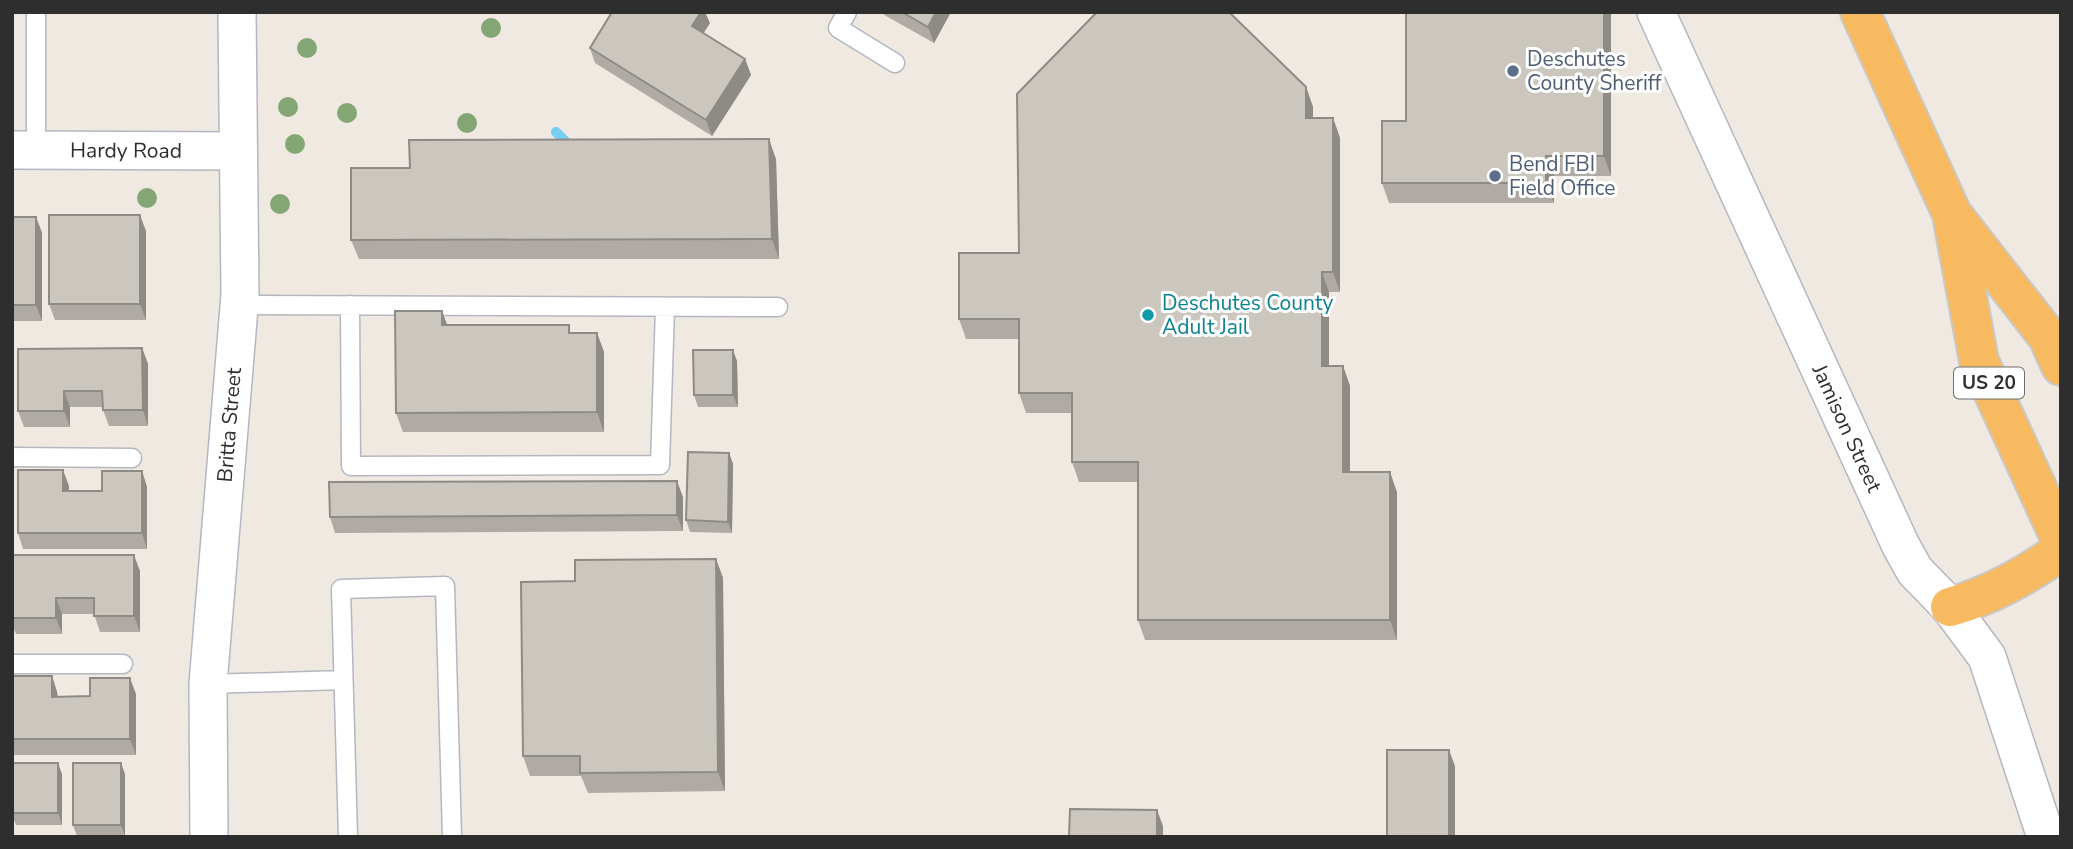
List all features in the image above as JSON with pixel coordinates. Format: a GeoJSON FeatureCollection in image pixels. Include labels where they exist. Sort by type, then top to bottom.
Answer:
{"type":"FeatureCollection","features":[{"type":"Feature","properties":{"kind":"highway","name":"US 20"},"geometry":{"type":"LineString","coordinates":[[1860,12],[1952,215],[2056,354]]}},
{"type":"Feature","properties":{"kind":"highway","name":"US 20"},"geometry":{"type":"LineString","coordinates":[[1952,215],[1979,361],[2061,540]]}},
{"type":"Feature","properties":{"kind":"highway"},"geometry":{"type":"LineString","coordinates":[[1950,607],[1979,599],[2004,587],[2061,551]]}},
{"type":"Feature","properties":{"kind":"street","name":"Britta Street"},"geometry":{"type":"LineString","coordinates":[[209,837],[208,684],[239,305],[237,12]]}},
{"type":"Feature","properties":{"kind":"street","name":"Jamison Street"},"geometry":{"type":"LineString","coordinates":[[1656,12],[1901,546],[1915,571],[1950,607],[1987,657],[2046,837]]}},
{"type":"Feature","properties":{"kind":"street","name":"Hardy Road"},"geometry":{"type":"LineString","coordinates":[[24,150],[237,151]]}},
{"type":"Feature","properties":{"kind":"lane"},"geometry":{"type":"LineString","coordinates":[[24,150],[36,12]]}},
{"type":"Feature","properties":{"kind":"lane"},"geometry":{"type":"LineString","coordinates":[[847,12],[838,28],[895,63]]}},
{"type":"Feature","properties":{"kind":"lane"},"geometry":{"type":"LineString","coordinates":[[239,305],[778,307]]}},
{"type":"Feature","properties":{"kind":"lane"},"geometry":{"type":"LineString","coordinates":[[350,306],[351,466],[660,465],[665,307]]}},
{"type":"Feature","properties":{"kind":"lane"},"geometry":{"type":"LineString","coordinates":[[12,457],[132,458]]}},
{"type":"Feature","properties":{"kind":"lane"},"geometry":{"type":"LineString","coordinates":[[348,837],[341,589],[445,586],[452,837]]}},
{"type":"Feature","properties":{"kind":"lane"},"geometry":{"type":"LineString","coordinates":[[12,664],[122,664]]}},
{"type":"Feature","properties":{"kind":"lane"},"geometry":{"type":"LineString","coordinates":[[208,684],[343,680]]}},
{"type":"Feature","properties":{"kind":"building"},"geometry":{"type":"Polygon","coordinates":[[[612,12],[701,12],[692,26],[745,59],[706,120],[590,48],[612,12]]]}},
{"type":"Feature","properties":{"kind":"building"},"geometry":{"type":"Polygon","coordinates":[[[902,12],[936,12],[928,27],[902,12]]]}},
{"type":"Feature","properties":{"kind":"building","name":"Deschutes County Adult Jail"},"geometry":{"type":"Polygon","coordinates":[[[1097,12],[1229,12],[1306,87],[1306,118],[1333,118],[1333,272],[1322,272],[1322,366],[1343,366],[1343,472],[1390,472],[1390,620],[1138,620],[1138,462],[1072,462],[1072,393],[1019,393],[1019,319],[959,319],[959,253],[1019,253],[1017,94],[1097,12]]]}},
{"type":"Feature","properties":{"kind":"building"},"geometry":{"type":"Polygon","coordinates":[[[1406,12],[1604,12],[1604,156],[1546,156],[1546,183],[1382,183],[1382,121],[1406,121],[1406,12]]]}},
{"type":"Feature","properties":{"kind":"building"},"geometry":{"type":"Polygon","coordinates":[[[769,139],[772,239],[351,240],[351,168],[410,168],[409,140],[769,139]]]}},
{"type":"Feature","properties":{"kind":"building"},"geometry":{"type":"Polygon","coordinates":[[[49,215],[140,215],[140,304],[49,304],[49,215]]]}},
{"type":"Feature","properties":{"kind":"building"},"geometry":{"type":"Polygon","coordinates":[[[12,217],[36,217],[36,305],[12,305],[12,217]]]}},
{"type":"Feature","properties":{"kind":"building"},"geometry":{"type":"Polygon","coordinates":[[[395,311],[442,311],[442,325],[569,325],[569,333],[597,333],[597,412],[396,413],[395,311]]]}},
{"type":"Feature","properties":{"kind":"building"},"geometry":{"type":"Polygon","coordinates":[[[142,348],[143,410],[103,410],[102,391],[64,391],[64,411],[18,411],[18,349],[142,348]]]}},
{"type":"Feature","properties":{"kind":"building"},"geometry":{"type":"Polygon","coordinates":[[[693,350],[733,350],[733,395],[694,395],[693,350]]]}},
{"type":"Feature","properties":{"kind":"building"},"geometry":{"type":"Polygon","coordinates":[[[688,452],[729,453],[728,522],[686,520],[688,452]]]}},
{"type":"Feature","properties":{"kind":"building"},"geometry":{"type":"Polygon","coordinates":[[[18,470],[63,470],[63,491],[102,491],[102,471],[142,471],[142,533],[18,533],[18,470]]]}},
{"type":"Feature","properties":{"kind":"building"},"geometry":{"type":"Polygon","coordinates":[[[677,481],[677,515],[330,517],[329,482],[677,481]]]}},
{"type":"Feature","properties":{"kind":"building"},"geometry":{"type":"Polygon","coordinates":[[[12,555],[134,555],[134,616],[94,616],[94,598],[56,598],[56,618],[12,618],[12,555]]]}},
{"type":"Feature","properties":{"kind":"building"},"geometry":{"type":"Polygon","coordinates":[[[716,559],[718,772],[580,773],[580,756],[523,756],[521,582],[575,581],[575,560],[716,559]]]}},
{"type":"Feature","properties":{"kind":"building"},"geometry":{"type":"Polygon","coordinates":[[[12,676],[52,676],[52,697],[90,696],[90,678],[130,678],[130,739],[12,739],[12,676]]]}},
{"type":"Feature","properties":{"kind":"building"},"geometry":{"type":"Polygon","coordinates":[[[1387,750],[1449,750],[1449,837],[1387,837],[1387,750]]]}},
{"type":"Feature","properties":{"kind":"building"},"geometry":{"type":"Polygon","coordinates":[[[12,763],[58,763],[58,813],[12,813],[12,763]]]}},
{"type":"Feature","properties":{"kind":"building"},"geometry":{"type":"Polygon","coordinates":[[[73,763],[121,763],[121,825],[73,825],[73,763]]]}},
{"type":"Feature","properties":{"kind":"building"},"geometry":{"type":"Polygon","coordinates":[[[1070,809],[1157,810],[1157,837],[1069,837],[1070,809]]]}},
{"type":"Feature","properties":{"kind":"waterway"},"geometry":{"type":"LineString","coordinates":[[556,132],[572,148]]}},
{"type":"Feature","properties":{"kind":"place","name":"Deschutes County Sheriff"},"geometry":{"type":"Point","coordinates":[1513,71]}},
{"type":"Feature","properties":{"kind":"place","name":"Bend FBI Field Office"},"geometry":{"type":"Point","coordinates":[1495,176]}},
{"type":"Feature","properties":{"kind":"place","name":"Deschutes County Adult Jail"},"geometry":{"type":"Point","coordinates":[1148,315]}}]}
